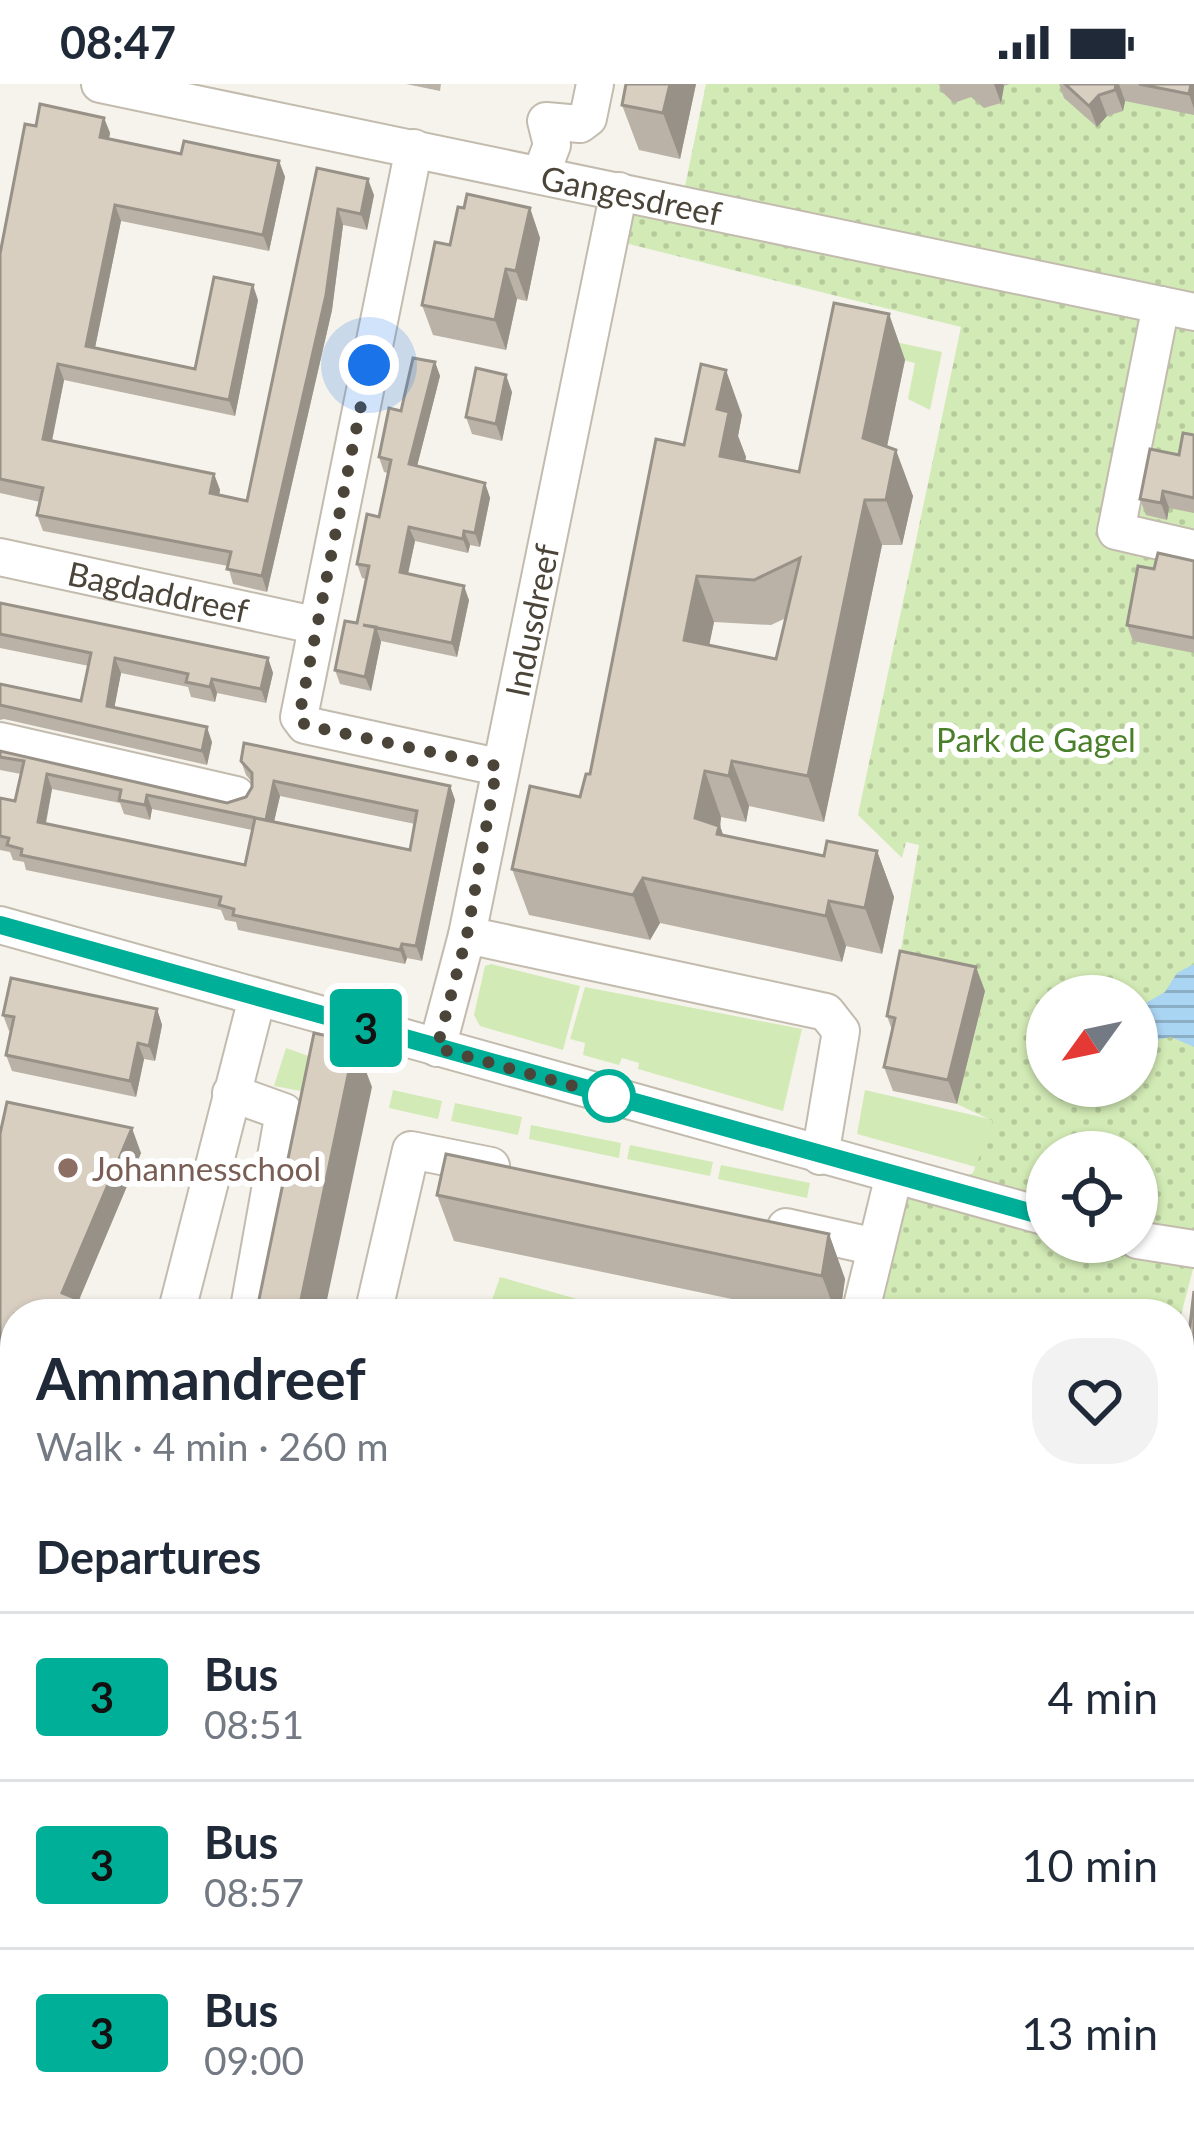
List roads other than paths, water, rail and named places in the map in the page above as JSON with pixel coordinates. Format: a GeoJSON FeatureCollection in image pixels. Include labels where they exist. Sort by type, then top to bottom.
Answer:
{"type":"FeatureCollection","features":[{"type":"Feature","properties":{"kind":"street","name":"Gangesdreef"},"geometry":{"type":"LineString","coordinates":[[100,84],[169,90],[415,148],[1178,309],[1116,531],[1194,549]]}},
{"type":"Feature","properties":{"kind":"street"},"geometry":{"type":"LineString","coordinates":[[542,174],[552,145],[546,122],[580,124],[588,118],[595,84]]}},
{"type":"Feature","properties":{"kind":"street"},"geometry":{"type":"LineString","coordinates":[[415,148],[314,625],[299,717],[305,725],[497,766]]}},
{"type":"Feature","properties":{"kind":"street","name":"Indusdreef"},"geometry":{"type":"LineString","coordinates":[[437,1048],[467,935],[497,766],[619,190]]}},
{"type":"Feature","properties":{"kind":"street","name":"Bagdaddreef"},"geometry":{"type":"LineString","coordinates":[[0,557],[314,625]]}},
{"type":"Feature","properties":{"kind":"street"},"geometry":{"type":"LineString","coordinates":[[0,742],[236,796]]}},
{"type":"Feature","properties":{"kind":"street"},"geometry":{"type":"LineString","coordinates":[[0,925],[1026,1211]]}},
{"type":"Feature","properties":{"kind":"street"},"geometry":{"type":"LineString","coordinates":[[467,935],[826,1012],[841,1031],[820,1156]]}},
{"type":"Feature","properties":{"kind":"street"},"geometry":{"type":"LineString","coordinates":[[180,1299],[257,998]]}},
{"type":"Feature","properties":{"kind":"street"},"geometry":{"type":"LineString","coordinates":[[231,1093],[284,1112],[251,1299]]}},
{"type":"Feature","properties":{"kind":"street"},"geometry":{"type":"LineString","coordinates":[[376,1299],[411,1150],[523,1173]]}},
{"type":"Feature","properties":{"kind":"street"},"geometry":{"type":"LineString","coordinates":[[864,1299],[894,1175]]}},
{"type":"Feature","properties":{"kind":"street"},"geometry":{"type":"LineString","coordinates":[[748,1220],[876,1247]]}},
{"type":"Feature","properties":{"kind":"street"},"geometry":{"type":"LineString","coordinates":[[1158,1243],[1194,1249]]}},
{"type":"Feature","properties":{"kind":"water"},"geometry":{"type":"Polygon","coordinates":[[[1194,964],[1194,1047],[1171,1037],[1158,1040],[1158,996],[1177,973],[1194,964]]]}},
{"type":"Feature","properties":{"kind":"place","name":"Johannesschool"},"geometry":{"type":"Point","coordinates":[68,1168]}},
{"type":"Feature","properties":{"kind":"park label","name":"Park de Gagel"},"geometry":{"type":"Point","coordinates":[1036,739]}}]}
